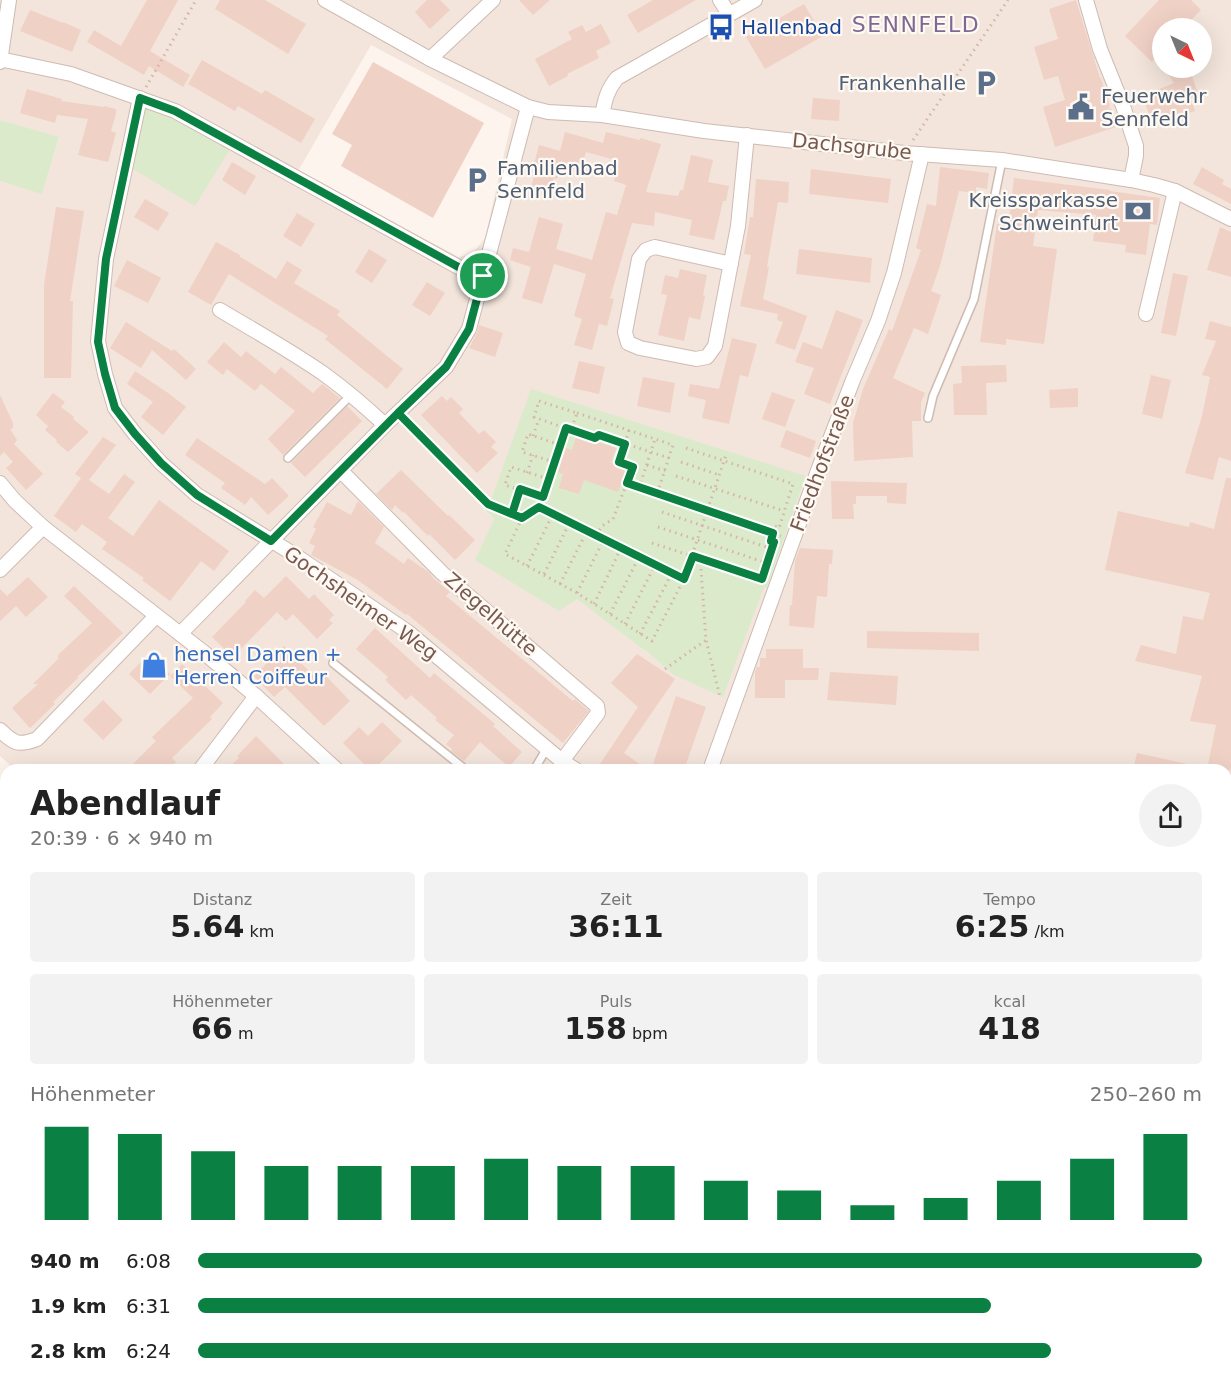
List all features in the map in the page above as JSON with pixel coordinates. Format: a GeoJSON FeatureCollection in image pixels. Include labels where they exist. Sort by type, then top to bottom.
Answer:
{"type":"FeatureCollection","features":[{"type":"Feature","properties":{"kind":"street"},"geometry":{"type":"LineString","coordinates":[[9,0],[0,60],[71,74],[175,111],[462,269],[483,276]]}},
{"type":"Feature","properties":{"kind":"street","name":"Dachsgrube"},"geometry":{"type":"LineString","coordinates":[[325,0],[430,59],[528,107],[548,112],[602,115],[704,131],[904,153],[1002,160],[1131,180],[1175,191],[1231,219]]}},
{"type":"Feature","properties":{"kind":"street"},"geometry":{"type":"LineString","coordinates":[[430,59],[493,0]]}},
{"type":"Feature","properties":{"kind":"street"},"geometry":{"type":"LineString","coordinates":[[720,0],[729,14]]}},
{"type":"Feature","properties":{"kind":"street"},"geometry":{"type":"LineString","coordinates":[[602,115],[606,94],[617,78],[755,0]]}},
{"type":"Feature","properties":{"kind":"street"},"geometry":{"type":"LineString","coordinates":[[1086,0],[1136,146],[1131,180]]}},
{"type":"Feature","properties":{"kind":"street","name":"Gochsheimer Weg"},"geometry":{"type":"LineString","coordinates":[[140,98],[106,259],[98,342],[115,408],[161,463],[197,495],[408,632],[567,764]]}},
{"type":"Feature","properties":{"kind":"street"},"geometry":{"type":"LineString","coordinates":[[180,634],[385,425],[446,367],[469,329],[528,107]]}},
{"type":"Feature","properties":{"kind":"street"},"geometry":{"type":"LineString","coordinates":[[731,264],[655,247],[646,250],[639,259],[625,332],[628,343],[640,348],[696,360],[708,357],[715,346],[731,264],[738,226],[747,135]]}},
{"type":"Feature","properties":{"kind":"street","name":"Friedhofstraße"},"geometry":{"type":"LineString","coordinates":[[712,764],[819,468],[878,321],[894,273],[922,154]]}},
{"type":"Feature","properties":{"kind":"street"},"geometry":{"type":"LineString","coordinates":[[1146,314],[1175,191]]}},
{"type":"Feature","properties":{"kind":"street"},"geometry":{"type":"LineString","coordinates":[[220,310],[325,375],[385,425]]}},
{"type":"Feature","properties":{"kind":"street","name":"Ziegelhütte"},"geometry":{"type":"LineString","coordinates":[[341,471],[442,573],[597,706],[598,713],[562,761]]}},
{"type":"Feature","properties":{"kind":"street"},"geometry":{"type":"LineString","coordinates":[[0,483],[15,501],[43,527],[256,696],[330,764]]}},
{"type":"Feature","properties":{"kind":"street"},"geometry":{"type":"LineString","coordinates":[[0,570],[43,527]]}},
{"type":"Feature","properties":{"kind":"street"},"geometry":{"type":"LineString","coordinates":[[0,730],[11,741],[24,744],[37,739],[156,616]]}},
{"type":"Feature","properties":{"kind":"street"},"geometry":{"type":"LineString","coordinates":[[205,764],[256,696]]}},
{"type":"Feature","properties":{"kind":"lane"},"geometry":{"type":"LineString","coordinates":[[928,418],[933,396],[974,299],[1002,160]]}},
{"type":"Feature","properties":{"kind":"lane"},"geometry":{"type":"LineString","coordinates":[[288,458],[351,396]]}},
{"type":"Feature","properties":{"kind":"lane"},"geometry":{"type":"LineString","coordinates":[[333,663],[459,764]]}},
{"type":"Feature","properties":{"kind":"lane"},"geometry":{"type":"LineString","coordinates":[[538,764],[547,748]]}},
{"type":"Feature","properties":{"kind":"path"},"geometry":{"type":"LineString","coordinates":[[140,98],[196,0]]}},
{"type":"Feature","properties":{"kind":"path"},"geometry":{"type":"LineString","coordinates":[[904,153],[1008,0]]}},
{"type":"Feature","properties":{"kind":"path"},"geometry":{"type":"LineString","coordinates":[[657,494],[665,471],[669,458],[673,445],[539,400],[534,417],[595,438],[599,435],[669,458]]}},
{"type":"Feature","properties":{"kind":"path"},"geometry":{"type":"LineString","coordinates":[[398,413],[488,504],[522,518]]}},
{"type":"Feature","properties":{"kind":"path"},"geometry":{"type":"LineString","coordinates":[[571,430],[577,413]]}},
{"type":"Feature","properties":{"kind":"path"},"geometry":{"type":"LineString","coordinates":[[533,436],[539,419]]}},
{"type":"Feature","properties":{"kind":"path"},"geometry":{"type":"LineString","coordinates":[[566,428],[539,507],[522,518],[505,554],[577,593],[652,641],[684,579],[726,454]]}},
{"type":"Feature","properties":{"kind":"path"},"geometry":{"type":"LineString","coordinates":[[596,535],[602,526],[613,519],[633,467],[619,462],[629,430]]}},
{"type":"Feature","properties":{"kind":"path"},"geometry":{"type":"LineString","coordinates":[[554,462],[522,452],[528,434],[560,445]]}},
{"type":"Feature","properties":{"kind":"path"},"geometry":{"type":"LineString","coordinates":[[639,488],[655,439]]}},
{"type":"Feature","properties":{"kind":"path"},"geometry":{"type":"LineString","coordinates":[[652,543],[762,579],[774,542],[771,541],[776,526],[779,528],[793,484],[686,448]]}},
{"type":"Feature","properties":{"kind":"path"},"geometry":{"type":"LineString","coordinates":[[527,472],[533,455]]}},
{"type":"Feature","properties":{"kind":"path"},"geometry":{"type":"LineString","coordinates":[[681,462],[719,475]]}},
{"type":"Feature","properties":{"kind":"path"},"geometry":{"type":"LineString","coordinates":[[647,465],[665,471]]}},
{"type":"Feature","properties":{"kind":"path"},"geometry":{"type":"LineString","coordinates":[[543,497],[505,485],[511,467],[549,479]]}},
{"type":"Feature","properties":{"kind":"path"},"geometry":{"type":"LineString","coordinates":[[676,476],[784,511]]}},
{"type":"Feature","properties":{"kind":"path"},"geometry":{"type":"LineString","coordinates":[[627,483],[774,534]]}},
{"type":"Feature","properties":{"kind":"path"},"geometry":{"type":"LineString","coordinates":[[512,514],[520,489]]}},
{"type":"Feature","properties":{"kind":"path"},"geometry":{"type":"LineString","coordinates":[[539,507],[684,579]]}},
{"type":"Feature","properties":{"kind":"path"},"geometry":{"type":"LineString","coordinates":[[662,512],[772,549]]}},
{"type":"Feature","properties":{"kind":"path"},"geometry":{"type":"LineString","coordinates":[[527,566],[553,514]]}},
{"type":"Feature","properties":{"kind":"path"},"geometry":{"type":"LineString","coordinates":[[544,575],[570,522]]}},
{"type":"Feature","properties":{"kind":"path"},"geometry":{"type":"LineString","coordinates":[[658,527],[767,563]]}},
{"type":"Feature","properties":{"kind":"path"},"geometry":{"type":"LineString","coordinates":[[560,584],[587,531]]}},
{"type":"Feature","properties":{"kind":"path"},"geometry":{"type":"LineString","coordinates":[[577,593],[604,539]]}},
{"type":"Feature","properties":{"kind":"path"},"geometry":{"type":"LineString","coordinates":[[594,604],[621,548]]}},
{"type":"Feature","properties":{"kind":"path"},"geometry":{"type":"LineString","coordinates":[[610,615],[639,556]]}},
{"type":"Feature","properties":{"kind":"path"},"geometry":{"type":"LineString","coordinates":[[625,624],[655,565]]}},
{"type":"Feature","properties":{"kind":"path"},"geometry":{"type":"LineString","coordinates":[[701,569],[706,640],[723,706]]}},
{"type":"Feature","properties":{"kind":"path"},"geometry":{"type":"LineString","coordinates":[[640,634],[672,573]]}},
{"type":"Feature","properties":{"kind":"path"},"geometry":{"type":"LineString","coordinates":[[665,669],[706,640]]}},
{"type":"Feature","properties":{"kind":"shaded area"},"geometry":{"type":"Polygon","coordinates":[[[0,0],[1231,0],[1231,764],[9,764],[0,756],[0,181],[42,193],[59,138],[0,120],[0,0]],[[371,45],[298,171],[459,257],[472,254],[485,238],[512,119],[371,45]],[[806,476],[491,500],[483,509],[494,519],[476,560],[577,598],[649,653],[699,562],[767,588],[806,476]]]}},
{"type":"Feature","properties":{"kind":"green space"},"geometry":{"type":"Polygon","coordinates":[[[141,101],[233,144],[195,206],[128,166],[141,101]]]}},
{"type":"Feature","properties":{"kind":"green space"},"geometry":{"type":"Polygon","coordinates":[[[0,120],[59,137],[42,194],[0,181],[0,120]]]}},
{"type":"Feature","properties":{"kind":"green space"},"geometry":{"type":"Polygon","coordinates":[[[531,389],[806,476],[767,588],[764,587],[723,697],[674,675],[649,653],[577,599],[559,611],[475,560],[494,519],[483,508],[491,500],[531,389]]]}},
{"type":"Feature","properties":{"kind":"building"},"geometry":{"type":"Polygon","coordinates":[[[147,0],[178,0],[150,51],[190,75],[183,87],[149,66],[144,75],[87,42],[94,30],[121,46],[147,0]]]}},
{"type":"Feature","properties":{"kind":"building"},"geometry":{"type":"Polygon","coordinates":[[[220,0],[265,0],[306,24],[288,54],[215,9],[220,0]]]}},
{"type":"Feature","properties":{"kind":"building"},"geometry":{"type":"Polygon","coordinates":[[[427,0],[440,0],[450,10],[430,29],[415,12],[427,0]]]}},
{"type":"Feature","properties":{"kind":"building"},"geometry":{"type":"Polygon","coordinates":[[[519,0],[550,0],[533,15],[519,0]]]}},
{"type":"Feature","properties":{"kind":"building"},"geometry":{"type":"Polygon","coordinates":[[[653,0],[696,0],[638,33],[627,15],[653,0]]]}},
{"type":"Feature","properties":{"kind":"building"},"geometry":{"type":"Polygon","coordinates":[[[1076,0],[1110,106],[1107,110],[1111,108],[1116,127],[1055,147],[1043,107],[1065,100],[1058,76],[1044,80],[1034,47],[1058,39],[1049,9],[1076,0]]]}},
{"type":"Feature","properties":{"kind":"building"},"geometry":{"type":"Polygon","coordinates":[[[1159,0],[1191,0],[1201,10],[1193,18],[1152,18],[1152,62],[1125,36],[1159,0]]]}},
{"type":"Feature","properties":{"kind":"building"},"geometry":{"type":"Polygon","coordinates":[[[804,4],[823,36],[765,69],[746,37],[804,4]]]}},
{"type":"Feature","properties":{"kind":"building"},"geometry":{"type":"Polygon","coordinates":[[[30,10],[81,30],[72,52],[20,31],[30,10]]]}},
{"type":"Feature","properties":{"kind":"building"},"geometry":{"type":"Polygon","coordinates":[[[601,24],[611,43],[596,51],[599,58],[549,86],[535,59],[572,39],[568,32],[582,25],[586,32],[601,24]]]}},
{"type":"Feature","properties":{"kind":"building"},"geometry":{"type":"Polygon","coordinates":[[[202,60],[262,94],[265,90],[315,119],[301,143],[238,106],[235,111],[188,84],[202,60]]]}},
{"type":"Feature","properties":{"kind":"building"},"geometry":{"type":"Polygon","coordinates":[[[373,62],[484,123],[433,218],[341,166],[352,145],[332,134],[373,62]]]}},
{"type":"Feature","properties":{"kind":"building"},"geometry":{"type":"Polygon","coordinates":[[[1171,78],[1193,78],[1199,96],[1191,99],[1195,111],[1178,117],[1176,112],[1152,121],[1142,96],[1174,83],[1171,78]]]}},
{"type":"Feature","properties":{"kind":"building"},"geometry":{"type":"Polygon","coordinates":[[[27,89],[62,99],[61,101],[116,109],[111,131],[116,133],[108,162],[78,155],[88,119],[57,115],[55,123],[20,113],[27,89]]]}},
{"type":"Feature","properties":{"kind":"building"},"geometry":{"type":"Polygon","coordinates":[[[813,98],[840,100],[839,121],[811,119],[813,98]]]}},
{"type":"Feature","properties":{"kind":"building"},"geometry":{"type":"Polygon","coordinates":[[[565,132],[603,143],[606,132],[661,144],[646,192],[678,196],[680,190],[683,190],[691,155],[713,160],[708,182],[729,186],[714,240],[689,235],[692,220],[655,212],[654,226],[632,223],[610,298],[614,299],[607,326],[599,324],[592,350],[574,345],[582,319],[574,316],[586,274],[554,264],[542,304],[522,298],[531,267],[510,260],[513,248],[529,252],[539,217],[563,224],[556,249],[592,260],[606,212],[617,215],[626,185],[614,181],[619,161],[586,152],[580,172],[561,167],[557,179],[554,178],[549,197],[530,191],[539,145],[560,151],[565,132]]]}},
{"type":"Feature","properties":{"kind":"building"},"geometry":{"type":"Polygon","coordinates":[[[232,162],[256,176],[245,195],[222,180],[232,162]]]}},
{"type":"Feature","properties":{"kind":"building"},"geometry":{"type":"Polygon","coordinates":[[[940,167],[989,173],[987,189],[976,187],[976,193],[959,191],[940,266],[931,291],[941,295],[928,334],[914,328],[893,378],[925,393],[921,402],[921,421],[912,421],[913,457],[854,461],[853,423],[863,389],[889,329],[892,331],[921,250],[916,248],[927,204],[936,206],[940,167]]]}},
{"type":"Feature","properties":{"kind":"building"},"geometry":{"type":"Polygon","coordinates":[[[1202,167],[1224,180],[1222,184],[1231,189],[1231,204],[1193,184],[1202,167]]]}},
{"type":"Feature","properties":{"kind":"building"},"geometry":{"type":"Polygon","coordinates":[[[811,169],[891,179],[888,203],[809,194],[811,169]]]}},
{"type":"Feature","properties":{"kind":"building"},"geometry":{"type":"Polygon","coordinates":[[[1014,178],[1160,198],[1157,225],[1150,224],[1146,255],[1125,252],[1126,245],[1093,241],[1096,215],[1038,210],[1033,246],[1057,249],[1044,344],[1006,339],[1006,345],[980,342],[997,224],[1008,226],[1014,178]]]}},
{"type":"Feature","properties":{"kind":"building"},"geometry":{"type":"Polygon","coordinates":[[[756,179],[789,182],[788,203],[778,202],[763,299],[807,316],[795,350],[775,343],[783,322],[777,320],[778,314],[740,306],[751,255],[744,254],[750,217],[753,217],[756,179]]]}},
{"type":"Feature","properties":{"kind":"building"},"geometry":{"type":"Polygon","coordinates":[[[145,199],[169,213],[158,231],[134,217],[145,199]]]}},
{"type":"Feature","properties":{"kind":"building"},"geometry":{"type":"Polygon","coordinates":[[[56,207],[84,211],[70,301],[73,301],[71,378],[44,378],[44,285],[56,207]]]}},
{"type":"Feature","properties":{"kind":"building"},"geometry":{"type":"Polygon","coordinates":[[[297,213],[315,224],[301,247],[283,236],[297,213]]]}},
{"type":"Feature","properties":{"kind":"building"},"geometry":{"type":"Polygon","coordinates":[[[1220,227],[1231,232],[1231,277],[1207,270],[1220,227]]]}},
{"type":"Feature","properties":{"kind":"building"},"geometry":{"type":"Polygon","coordinates":[[[216,242],[276,279],[287,261],[302,270],[294,283],[340,311],[337,315],[403,369],[387,389],[325,339],[328,336],[229,274],[211,305],[188,292],[216,242]]]}},
{"type":"Feature","properties":{"kind":"building"},"geometry":{"type":"Polygon","coordinates":[[[369,249],[387,260],[372,283],[355,272],[369,249]]]}},
{"type":"Feature","properties":{"kind":"building"},"geometry":{"type":"Polygon","coordinates":[[[799,249],[872,258],[870,283],[796,274],[799,249]]]}},
{"type":"Feature","properties":{"kind":"building"},"geometry":{"type":"Polygon","coordinates":[[[127,260],[161,278],[148,303],[114,286],[127,260]]]}},
{"type":"Feature","properties":{"kind":"building"},"geometry":{"type":"Polygon","coordinates":[[[680,269],[707,275],[700,320],[689,317],[684,341],[658,335],[667,295],[661,294],[665,275],[678,278],[680,269]]]}},
{"type":"Feature","properties":{"kind":"building"},"geometry":{"type":"Polygon","coordinates":[[[1173,273],[1188,276],[1176,336],[1161,333],[1173,273]]]}},
{"type":"Feature","properties":{"kind":"building"},"geometry":{"type":"Polygon","coordinates":[[[427,282],[445,293],[430,316],[412,305],[427,282]]]}},
{"type":"Feature","properties":{"kind":"building"},"geometry":{"type":"Polygon","coordinates":[[[836,310],[863,320],[830,404],[804,394],[814,368],[795,362],[803,342],[822,349],[836,310]]]}},
{"type":"Feature","properties":{"kind":"building"},"geometry":{"type":"Polygon","coordinates":[[[1210,321],[1231,327],[1231,461],[1219,457],[1213,480],[1185,473],[1202,416],[1210,377],[1202,375],[1216,341],[1205,339],[1210,321]]]}},
{"type":"Feature","properties":{"kind":"building"},"geometry":{"type":"Polygon","coordinates":[[[126,322],[172,351],[174,349],[196,369],[186,380],[152,350],[141,368],[110,348],[126,322]]]}},
{"type":"Feature","properties":{"kind":"building"},"geometry":{"type":"Polygon","coordinates":[[[479,325],[503,333],[495,357],[469,348],[479,325]]]}},
{"type":"Feature","properties":{"kind":"building"},"geometry":{"type":"Polygon","coordinates":[[[732,338],[757,344],[748,377],[740,375],[729,424],[702,418],[706,400],[688,396],[690,384],[719,389],[732,338]]]}},
{"type":"Feature","properties":{"kind":"building"},"geometry":{"type":"Polygon","coordinates":[[[224,342],[241,357],[246,351],[275,374],[281,367],[313,393],[322,384],[340,398],[283,455],[268,439],[295,411],[261,384],[255,391],[227,369],[223,375],[207,362],[224,342]]]}},
{"type":"Feature","properties":{"kind":"building"},"geometry":{"type":"Polygon","coordinates":[[[579,361],[605,367],[599,394],[572,388],[579,361]]]}},
{"type":"Feature","properties":{"kind":"building"},"geometry":{"type":"Polygon","coordinates":[[[1006,365],[1007,382],[986,383],[987,415],[954,415],[953,384],[962,383],[961,366],[1006,365]]]}},
{"type":"Feature","properties":{"kind":"building"},"geometry":{"type":"Polygon","coordinates":[[[135,371],[186,407],[163,435],[141,417],[153,402],[127,384],[135,371]]]}},
{"type":"Feature","properties":{"kind":"building"},"geometry":{"type":"Polygon","coordinates":[[[1151,375],[1171,380],[1162,419],[1142,414],[1151,375]]]}},
{"type":"Feature","properties":{"kind":"building"},"geometry":{"type":"Polygon","coordinates":[[[643,377],[675,383],[670,413],[637,406],[643,377]]]}},
{"type":"Feature","properties":{"kind":"building"},"geometry":{"type":"Polygon","coordinates":[[[1078,388],[1078,407],[1050,408],[1049,390],[1078,388]]]}},
{"type":"Feature","properties":{"kind":"building"},"geometry":{"type":"Polygon","coordinates":[[[772,392],[795,400],[785,427],[762,419],[772,392]]]}},
{"type":"Feature","properties":{"kind":"building"},"geometry":{"type":"Polygon","coordinates":[[[53,393],[65,402],[61,407],[89,432],[68,452],[45,430],[48,426],[36,415],[53,393]]]}},
{"type":"Feature","properties":{"kind":"building"},"geometry":{"type":"Polygon","coordinates":[[[0,395],[13,423],[13,428],[10,429],[17,440],[14,444],[43,474],[26,490],[6,468],[13,462],[4,452],[0,456],[0,395]]]}},
{"type":"Feature","properties":{"kind":"building"},"geometry":{"type":"Polygon","coordinates":[[[442,396],[447,401],[451,397],[463,409],[459,413],[479,434],[484,430],[496,442],[491,447],[498,453],[477,473],[421,415],[442,396]]]}},
{"type":"Feature","properties":{"kind":"building"},"geometry":{"type":"Polygon","coordinates":[[[347,406],[362,421],[305,477],[291,463],[347,406]]]}},
{"type":"Feature","properties":{"kind":"building"},"geometry":{"type":"Polygon","coordinates":[[[786,430],[816,441],[810,458],[780,447],[786,430]]]}},
{"type":"Feature","properties":{"kind":"building"},"geometry":{"type":"Polygon","coordinates":[[[577,435],[616,448],[611,463],[626,468],[618,492],[584,480],[579,494],[559,488],[563,474],[558,472],[566,448],[572,450],[577,435]]]}},
{"type":"Feature","properties":{"kind":"building"},"geometry":{"type":"Polygon","coordinates":[[[103,437],[116,445],[89,480],[109,494],[124,474],[135,482],[108,518],[133,536],[159,500],[229,551],[214,571],[201,561],[170,601],[142,580],[144,578],[102,549],[107,542],[82,524],[76,532],[54,516],[81,478],[75,474],[103,437]]]}},
{"type":"Feature","properties":{"kind":"building"},"geometry":{"type":"Polygon","coordinates":[[[197,438],[265,484],[272,478],[289,496],[268,515],[251,497],[245,505],[221,488],[225,483],[185,455],[197,438]]]}},
{"type":"Feature","properties":{"kind":"building"},"geometry":{"type":"Polygon","coordinates":[[[401,470],[475,540],[455,560],[404,512],[395,505],[392,510],[376,494],[401,470]]]}},
{"type":"Feature","properties":{"kind":"building"},"geometry":{"type":"Polygon","coordinates":[[[1226,478],[1231,478],[1231,764],[1208,764],[1216,725],[1190,721],[1202,676],[1135,661],[1141,645],[1176,654],[1183,616],[1203,620],[1210,593],[1105,570],[1118,511],[1189,527],[1190,522],[1214,529],[1226,478]]]}},
{"type":"Feature","properties":{"kind":"building"},"geometry":{"type":"Polygon","coordinates":[[[831,481],[907,483],[906,504],[887,503],[887,496],[856,496],[856,504],[853,504],[854,519],[832,519],[831,481]]]}},
{"type":"Feature","properties":{"kind":"building"},"geometry":{"type":"Polygon","coordinates":[[[358,501],[384,527],[375,543],[404,564],[408,558],[430,573],[450,592],[446,596],[573,701],[575,699],[589,711],[563,743],[407,614],[356,579],[311,555],[315,546],[309,543],[316,529],[313,527],[327,502],[351,515],[358,501]]]}},
{"type":"Feature","properties":{"kind":"building"},"geometry":{"type":"Polygon","coordinates":[[[800,548],[833,550],[832,564],[829,564],[827,597],[817,596],[814,628],[789,626],[795,561],[800,548]]]}},
{"type":"Feature","properties":{"kind":"building"},"geometry":{"type":"Polygon","coordinates":[[[286,576],[309,599],[314,594],[334,615],[329,620],[333,623],[317,639],[293,614],[286,621],[277,612],[233,657],[212,637],[255,590],[264,598],[286,576]]]}},
{"type":"Feature","properties":{"kind":"building"},"geometry":{"type":"Polygon","coordinates":[[[28,577],[48,597],[26,617],[16,606],[0,621],[0,589],[7,596],[28,577]]]}},
{"type":"Feature","properties":{"kind":"building"},"geometry":{"type":"Polygon","coordinates":[[[74,586],[123,633],[77,677],[53,702],[55,704],[30,728],[12,708],[38,684],[33,684],[59,658],[57,656],[92,623],[64,596],[74,586]]]}},
{"type":"Feature","properties":{"kind":"building"},"geometry":{"type":"Polygon","coordinates":[[[375,628],[430,678],[434,673],[495,724],[493,726],[522,752],[512,764],[506,764],[480,742],[464,761],[446,744],[454,735],[435,720],[437,718],[411,695],[406,700],[385,680],[388,677],[356,649],[375,628]]]}},
{"type":"Feature","properties":{"kind":"building"},"geometry":{"type":"Polygon","coordinates":[[[867,631],[979,633],[979,651],[867,648],[867,631]]]}},
{"type":"Feature","properties":{"kind":"building"},"geometry":{"type":"Polygon","coordinates":[[[284,646],[318,680],[324,674],[350,701],[324,726],[285,687],[274,697],[254,676],[284,646]]]}},
{"type":"Feature","properties":{"kind":"building"},"geometry":{"type":"Polygon","coordinates":[[[766,649],[803,649],[803,668],[819,668],[818,680],[785,680],[785,698],[755,698],[755,672],[757,667],[760,667],[760,658],[766,658],[766,649]]]}},
{"type":"Feature","properties":{"kind":"building"},"geometry":{"type":"Polygon","coordinates":[[[149,654],[170,674],[150,694],[129,674],[149,654]]]}},
{"type":"Feature","properties":{"kind":"building"},"geometry":{"type":"Polygon","coordinates":[[[637,654],[675,679],[624,753],[640,764],[600,764],[638,707],[611,683],[637,654]]]}},
{"type":"Feature","properties":{"kind":"building"},"geometry":{"type":"Polygon","coordinates":[[[182,664],[223,703],[210,717],[212,719],[172,758],[176,762],[174,764],[133,764],[156,741],[152,737],[193,698],[170,676],[182,664]]]}},
{"type":"Feature","properties":{"kind":"building"},"geometry":{"type":"Polygon","coordinates":[[[830,672],[898,676],[896,705],[827,700],[830,672]]]}},
{"type":"Feature","properties":{"kind":"building"},"geometry":{"type":"Polygon","coordinates":[[[676,696],[706,707],[686,764],[653,764],[676,696]]]}},
{"type":"Feature","properties":{"kind":"building"},"geometry":{"type":"Polygon","coordinates":[[[103,700],[123,720],[103,740],[83,720],[103,700]]]}},
{"type":"Feature","properties":{"kind":"building"},"geometry":{"type":"Polygon","coordinates":[[[382,722],[402,741],[379,764],[364,764],[343,743],[359,727],[368,736],[382,722]]]}},
{"type":"Feature","properties":{"kind":"building"},"geometry":{"type":"Polygon","coordinates":[[[256,736],[284,764],[232,764],[239,758],[237,756],[256,736]]]}},
{"type":"Feature","properties":{"kind":"building"},"geometry":{"type":"Polygon","coordinates":[[[1137,753],[1187,764],[1134,764],[1137,753]]]}},
{"type":"Feature","properties":{"kind":"place","name":"Hallenbad"},"geometry":{"type":"Point","coordinates":[721,27]}},
{"type":"Feature","properties":{"kind":"place","name":"Frankenhalle"},"geometry":{"type":"Point","coordinates":[986,83]}},
{"type":"Feature","properties":{"kind":"place","name":"Feuerwehr Sennfeld"},"geometry":{"type":"Point","coordinates":[1081,107]}},
{"type":"Feature","properties":{"kind":"place","name":"Familienbad Sennfeld"},"geometry":{"type":"Point","coordinates":[477,180]}},
{"type":"Feature","properties":{"kind":"place","name":"Kreissparkasse Schweinfurt"},"geometry":{"type":"Point","coordinates":[1138,211]}},
{"type":"Feature","properties":{"kind":"place","name":"hensel Damen + Herren Coiffeur"},"geometry":{"type":"Point","coordinates":[154,665]}},
{"type":"Feature","properties":{"kind":"district","name":"SENNFELD"},"geometry":{"type":"Point","coordinates":[916,24]}},
{"type":"Feature","properties":{"kind":"route"},"geometry":{"type":"LineString","coordinates":[[483,276],[462,269],[175,111],[140,98],[106,259],[98,342],[115,408],[161,463],[197,495],[271,541],[398,413],[488,504],[522,518],[539,507],[684,579],[693,556],[762,579],[774,542],[771,541],[773,533],[627,483],[633,467],[619,462],[625,444],[599,435],[595,438],[566,428],[543,497],[520,489],[512,514],[488,504],[443,458],[398,413],[446,367],[469,329],[483,276]]}}]}
